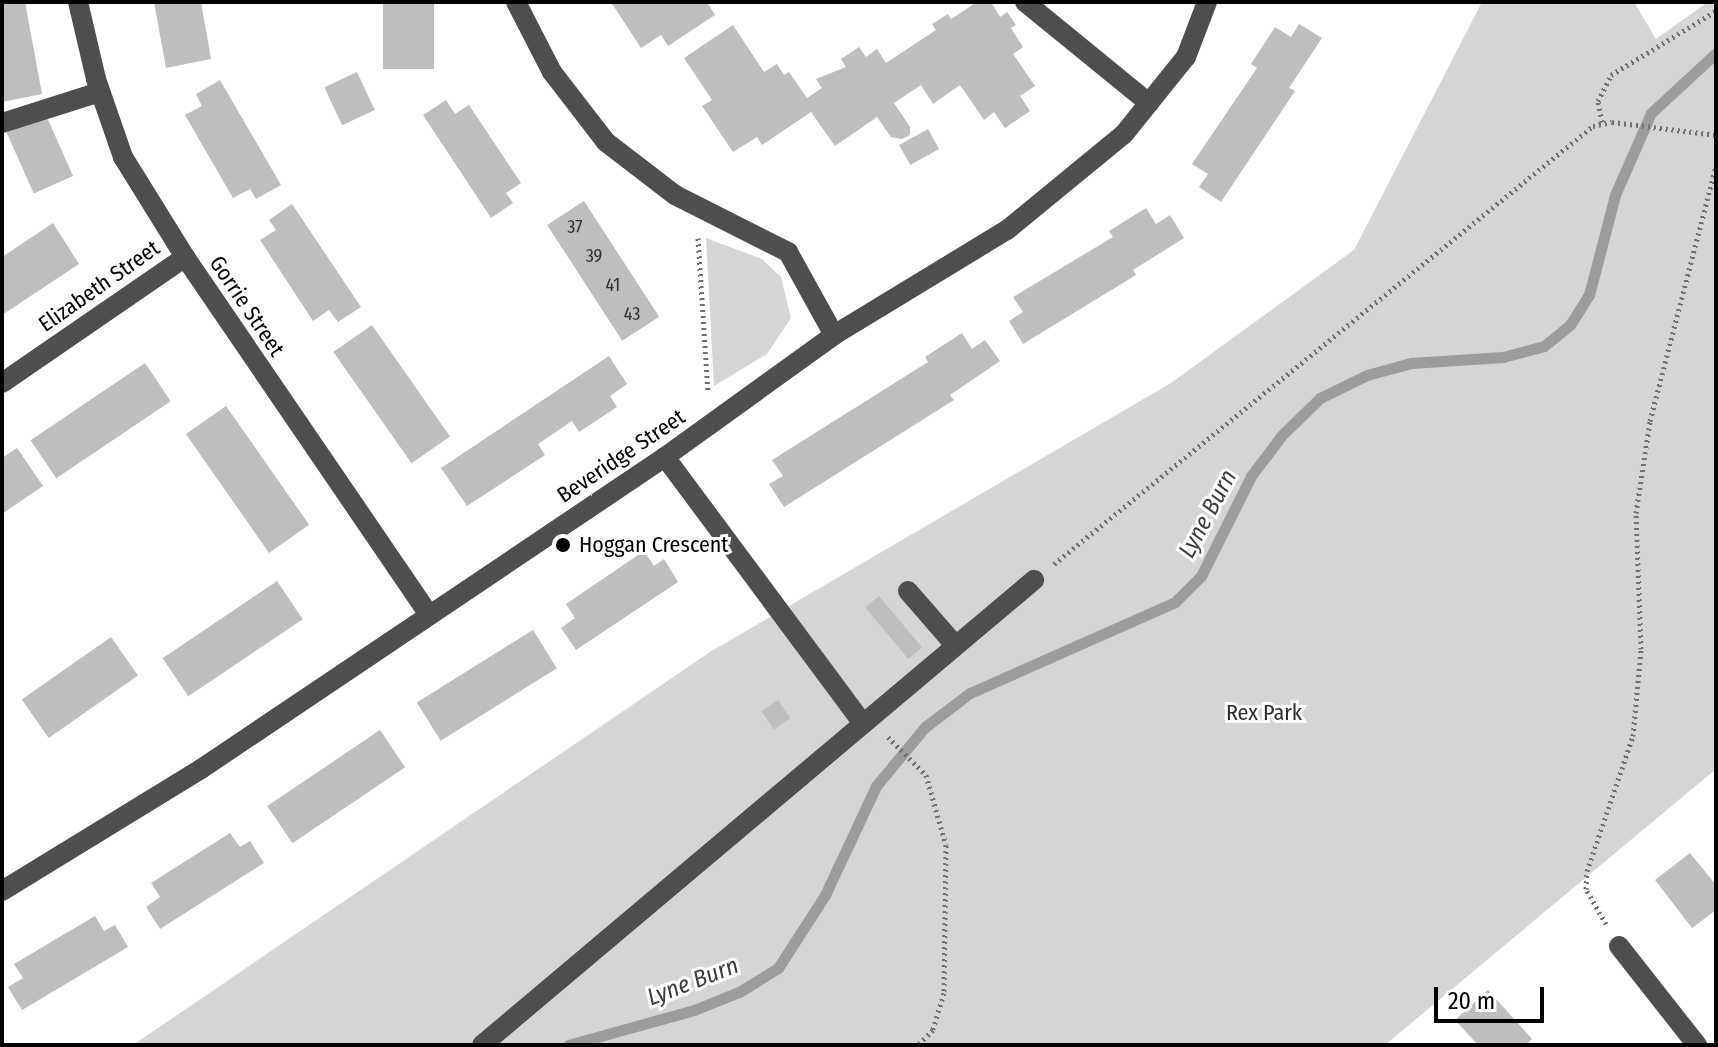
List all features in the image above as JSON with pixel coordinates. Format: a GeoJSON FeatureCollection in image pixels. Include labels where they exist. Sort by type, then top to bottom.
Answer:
{"type":"FeatureCollection","features":[{"type":"Feature","properties":{"kind":"street","name":"Gorrie Street"},"geometry":{"type":"LineString","coordinates":[[78,2],[100,92],[123,157],[185,257],[428,613]]}},
{"type":"Feature","properties":{"kind":"street"},"geometry":{"type":"LineString","coordinates":[[516,2],[552,72],[606,142],[695,205],[788,252],[834,335]]}},
{"type":"Feature","properties":{"kind":"street"},"geometry":{"type":"LineString","coordinates":[[1025,2],[1149,103]]}},
{"type":"Feature","properties":{"kind":"street","name":"Beveridge Street"},"geometry":{"type":"LineString","coordinates":[[2,891],[201,769],[428,613],[665,457],[834,335],[1007,230],[1124,134],[1186,57],[1207,2]]}},
{"type":"Feature","properties":{"kind":"street"},"geometry":{"type":"LineString","coordinates":[[2,123],[100,92]]}},
{"type":"Feature","properties":{"kind":"street","name":"Elizabeth Street"},"geometry":{"type":"LineString","coordinates":[[2,383],[185,257]]}},
{"type":"Feature","properties":{"kind":"street"},"geometry":{"type":"LineString","coordinates":[[665,457],[861,721]]}},
{"type":"Feature","properties":{"kind":"street"},"geometry":{"type":"LineString","coordinates":[[482,1045],[861,721],[1034,580]]}},
{"type":"Feature","properties":{"kind":"street"},"geometry":{"type":"LineString","coordinates":[[908,591],[955,645]]}},
{"type":"Feature","properties":{"kind":"street"},"geometry":{"type":"LineString","coordinates":[[1619,946],[1697,1045]]}},
{"type":"Feature","properties":{"kind":"path"},"geometry":{"type":"LineString","coordinates":[[1602,122],[1598,101],[1611,75],[1716,11]]}},
{"type":"Feature","properties":{"kind":"path"},"geometry":{"type":"LineString","coordinates":[[1034,580],[1602,122],[1657,131],[1716,135]]}},
{"type":"Feature","properties":{"kind":"path"},"geometry":{"type":"LineString","coordinates":[[1619,946],[1586,889],[1587,871],[1633,736],[1641,649],[1636,513],[1650,421],[1716,165]]}},
{"type":"Feature","properties":{"kind":"path"},"geometry":{"type":"LineString","coordinates":[[695,205],[710,424]]}},
{"type":"Feature","properties":{"kind":"path"},"geometry":{"type":"LineString","coordinates":[[883,732],[926,775],[946,845],[947,959],[939,1017],[918,1045]]}},
{"type":"Feature","properties":{"kind":"green space","name":"Rex Park"},"geometry":{"type":"Polygon","coordinates":[[[1482,2],[1634,2],[1656,39],[1708,2],[1716,2],[1716,769],[1385,1045],[133,1045],[710,652],[1171,383],[1354,250],[1482,2]]]}},
{"type":"Feature","properties":{"kind":"green space"},"geometry":{"type":"Polygon","coordinates":[[[706,238],[762,259],[781,277],[791,318],[767,354],[714,386],[706,238]]]}},
{"type":"Feature","properties":{"kind":"building"},"geometry":{"type":"Polygon","coordinates":[[[2,2],[25,2],[42,94],[2,102],[2,2]]]}},
{"type":"Feature","properties":{"kind":"building"},"geometry":{"type":"Polygon","coordinates":[[[154,2],[201,2],[211,59],[166,68],[154,2]]]}},
{"type":"Feature","properties":{"kind":"building"},"geometry":{"type":"Polygon","coordinates":[[[383,2],[434,2],[434,69],[383,69],[383,2]]]}},
{"type":"Feature","properties":{"kind":"building"},"geometry":{"type":"Polygon","coordinates":[[[611,2],[707,2],[715,15],[668,46],[661,35],[641,48],[611,2]]]}},
{"type":"Feature","properties":{"kind":"building"},"geometry":{"type":"Polygon","coordinates":[[[977,2],[991,2],[1000,17],[1007,12],[1016,25],[1011,28],[1023,47],[1013,54],[1035,86],[1020,96],[1030,111],[1005,128],[994,112],[984,120],[960,85],[933,104],[921,85],[894,103],[910,127],[910,135],[902,139],[891,137],[877,117],[835,146],[811,112],[762,145],[757,137],[733,152],[702,106],[712,100],[684,58],[733,25],[764,72],[777,64],[784,75],[789,72],[807,98],[822,88],[816,79],[846,67],[841,59],[859,47],[866,57],[877,49],[886,63],[936,30],[932,24],[948,14],[951,19],[977,2]]]}},
{"type":"Feature","properties":{"kind":"building"},"geometry":{"type":"Polygon","coordinates":[[[1299,24],[1322,38],[1289,88],[1295,91],[1221,202],[1199,187],[1208,174],[1192,164],[1257,68],[1251,64],[1275,27],[1291,37],[1299,24]]]}},
{"type":"Feature","properties":{"kind":"building"},"geometry":{"type":"Polygon","coordinates":[[[357,72],[375,110],[342,125],[324,87],[357,72]]]}},
{"type":"Feature","properties":{"kind":"building"},"geometry":{"type":"Polygon","coordinates":[[[220,80],[281,185],[256,199],[250,189],[233,198],[185,115],[202,106],[196,94],[220,80]]]}},
{"type":"Feature","properties":{"kind":"building"},"geometry":{"type":"Polygon","coordinates":[[[446,100],[455,114],[469,105],[521,183],[506,193],[513,203],[491,218],[423,115],[446,100]]]}},
{"type":"Feature","properties":{"kind":"building"},"geometry":{"type":"Polygon","coordinates":[[[45,113],[73,176],[34,194],[6,130],[45,113]]]}},
{"type":"Feature","properties":{"kind":"building"},"geometry":{"type":"Polygon","coordinates":[[[928,129],[939,149],[910,165],[899,145],[928,129]]]}},
{"type":"Feature","properties":{"kind":"building"},"geometry":{"type":"Polygon","coordinates":[[[584,201],[659,317],[622,341],[547,225],[584,201]]]}},
{"type":"Feature","properties":{"kind":"building"},"geometry":{"type":"Polygon","coordinates":[[[292,204],[361,307],[338,322],[329,310],[313,321],[260,240],[276,230],[269,220],[292,204]]]}},
{"type":"Feature","properties":{"kind":"building"},"geometry":{"type":"Polygon","coordinates":[[[1146,208],[1156,224],[1170,215],[1184,238],[1133,270],[1136,275],[1023,344],[1009,321],[1023,312],[1013,297],[1113,237],[1109,231],[1146,208]]]}},
{"type":"Feature","properties":{"kind":"building"},"geometry":{"type":"Polygon","coordinates":[[[53,223],[79,264],[2,315],[2,257],[53,223]]]}},
{"type":"Feature","properties":{"kind":"building"},"geometry":{"type":"Polygon","coordinates":[[[372,325],[450,436],[412,463],[333,352],[372,325]]]}},
{"type":"Feature","properties":{"kind":"building"},"geometry":{"type":"Polygon","coordinates":[[[962,333],[972,349],[985,340],[1000,361],[950,395],[954,400],[784,507],[769,484],[783,476],[772,460],[928,362],[925,357],[962,333]]]}},
{"type":"Feature","properties":{"kind":"building"},"geometry":{"type":"Polygon","coordinates":[[[609,356],[627,384],[610,396],[617,407],[579,432],[572,421],[538,444],[545,455],[467,506],[441,468],[609,356]]]}},
{"type":"Feature","properties":{"kind":"building"},"geometry":{"type":"Polygon","coordinates":[[[145,363],[171,401],[56,478],[31,440],[145,363]]]}},
{"type":"Feature","properties":{"kind":"building"},"geometry":{"type":"Polygon","coordinates":[[[226,406],[309,525],[269,553],[186,434],[226,406]]]}},
{"type":"Feature","properties":{"kind":"building"},"geometry":{"type":"Polygon","coordinates":[[[17,448],[43,486],[2,514],[2,458],[17,448]]]}},
{"type":"Feature","properties":{"kind":"building"},"geometry":{"type":"Polygon","coordinates":[[[644,551],[654,566],[664,559],[678,582],[576,650],[561,628],[575,618],[566,604],[644,551]]]}},
{"type":"Feature","properties":{"kind":"building"},"geometry":{"type":"Polygon","coordinates":[[[277,581],[303,619],[188,696],[163,658],[277,581]]]}},
{"type":"Feature","properties":{"kind":"building"},"geometry":{"type":"Polygon","coordinates":[[[879,596],[922,647],[908,659],[865,608],[879,596]]]}},
{"type":"Feature","properties":{"kind":"building"},"geometry":{"type":"Polygon","coordinates":[[[533,630],[557,668],[441,741],[417,703],[533,630]]]}},
{"type":"Feature","properties":{"kind":"building"},"geometry":{"type":"Polygon","coordinates":[[[111,637],[138,676],[49,738],[22,700],[111,637]]]}},
{"type":"Feature","properties":{"kind":"building"},"geometry":{"type":"Polygon","coordinates":[[[778,700],[790,718],[774,729],[761,711],[778,700]]]}},
{"type":"Feature","properties":{"kind":"building"},"geometry":{"type":"Polygon","coordinates":[[[380,730],[405,767],[292,843],[267,806],[380,730]]]}},
{"type":"Feature","properties":{"kind":"building"},"geometry":{"type":"Polygon","coordinates":[[[230,833],[240,847],[250,841],[264,863],[160,929],[146,907],[160,897],[151,883],[230,833]]]}},
{"type":"Feature","properties":{"kind":"building"},"geometry":{"type":"Polygon","coordinates":[[[1690,853],[1716,885],[1716,910],[1692,928],[1655,880],[1690,853]]]}},
{"type":"Feature","properties":{"kind":"building"},"geometry":{"type":"Polygon","coordinates":[[[95,916],[104,931],[115,925],[128,947],[22,1010],[8,987],[23,978],[14,964],[95,916]]]}},
{"type":"Feature","properties":{"kind":"building"},"geometry":{"type":"Polygon","coordinates":[[[1488,990],[1532,1039],[1526,1045],[1478,1045],[1455,1020],[1488,990]]]}},
{"type":"Feature","properties":{"kind":"waterway","name":"Lyne Burn"},"geometry":{"type":"LineString","coordinates":[[568,1045],[694,1010],[739,992],[778,968],[825,895],[876,786],[925,727],[970,693],[1175,602],[1201,576],[1251,476],[1282,435],[1320,398],[1367,375],[1411,363],[1503,357],[1544,346],[1570,325],[1589,295],[1615,195],[1651,113],[1716,53]]}},
{"type":"Feature","properties":{"kind":"place","name":"Hoggan Crescent"},"geometry":{"type":"Point","coordinates":[563,545]}}]}
